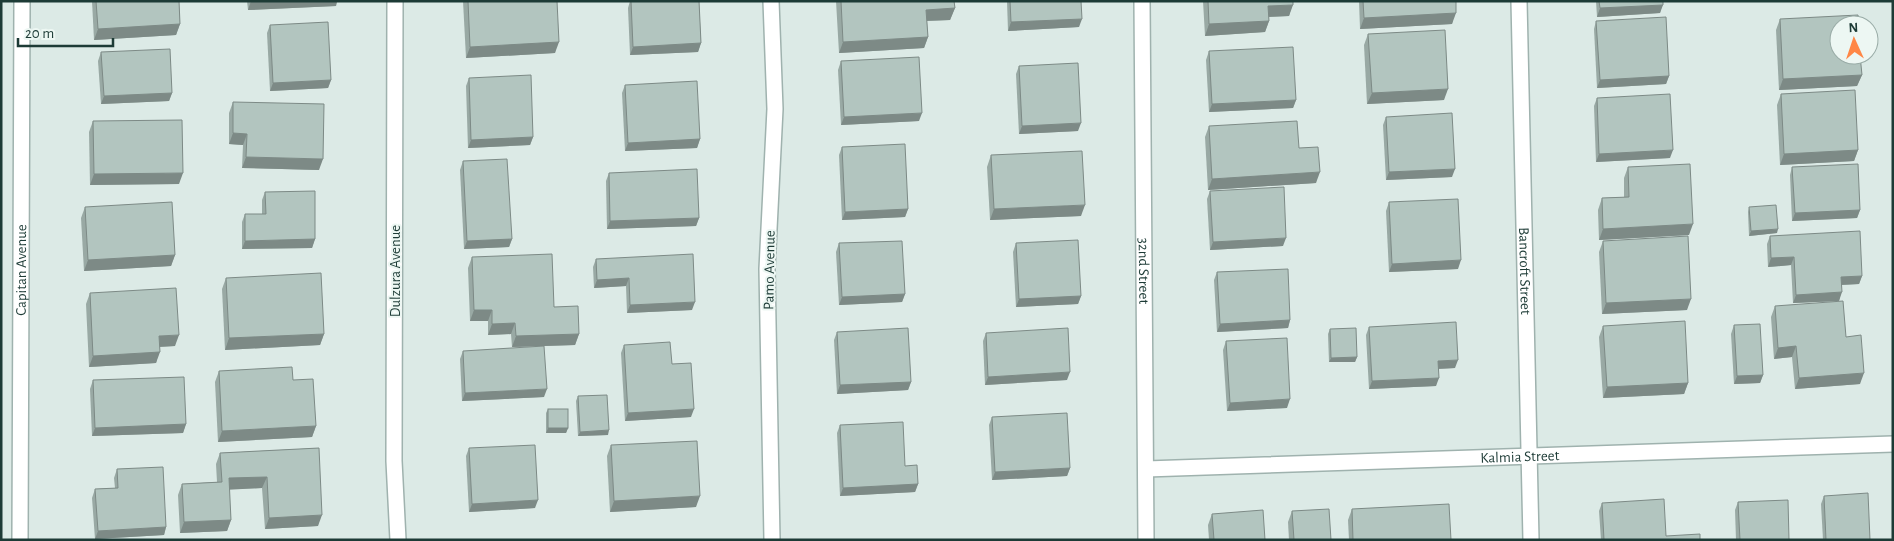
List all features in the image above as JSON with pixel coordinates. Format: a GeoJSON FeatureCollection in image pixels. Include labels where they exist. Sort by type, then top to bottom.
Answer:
{"type":"FeatureCollection","features":[{"type":"Feature","properties":{"kind":"street","name":"Capitan Avenue"},"geometry":{"type":"LineString","coordinates":[[20,540],[22,1]]}},
{"type":"Feature","properties":{"kind":"street","name":"Dulzura Avenue"},"geometry":{"type":"LineString","coordinates":[[395,1],[394,461],[398,540]]}},
{"type":"Feature","properties":{"kind":"street","name":"Pamo Avenue"},"geometry":{"type":"LineString","coordinates":[[771,1],[775,110],[767,269],[772,540]]}},
{"type":"Feature","properties":{"kind":"street","name":"32nd Street"},"geometry":{"type":"LineString","coordinates":[[1142,1],[1146,540]]}},
{"type":"Feature","properties":{"kind":"street","name":"Bancroft Street"},"geometry":{"type":"LineString","coordinates":[[1519,1],[1531,540]]}},
{"type":"Feature","properties":{"kind":"street","name":"Kalmia Street"},"geometry":{"type":"LineString","coordinates":[[1146,468],[1893,444]]}},
{"type":"Feature","properties":{"kind":"building"},"geometry":{"type":"Polygon","coordinates":[[[96,1],[179,1],[180,24],[98,29],[96,1]]]}},
{"type":"Feature","properties":{"kind":"building"},"geometry":{"type":"Polygon","coordinates":[[[468,1],[557,1],[559,42],[470,47],[468,1]]]}},
{"type":"Feature","properties":{"kind":"building"},"geometry":{"type":"Polygon","coordinates":[[[631,1],[699,1],[701,43],[633,47],[631,1]]]}},
{"type":"Feature","properties":{"kind":"building"},"geometry":{"type":"Polygon","coordinates":[[[841,1],[954,1],[955,8],[926,10],[928,37],[843,42],[841,1]]]}},
{"type":"Feature","properties":{"kind":"building"},"geometry":{"type":"Polygon","coordinates":[[[1010,1],[1081,1],[1082,19],[1011,22],[1010,1]]]}},
{"type":"Feature","properties":{"kind":"building"},"geometry":{"type":"Polygon","coordinates":[[[1208,1],[1293,1],[1293,5],[1268,6],[1269,21],[1209,24],[1208,1]]]}},
{"type":"Feature","properties":{"kind":"building"},"geometry":{"type":"Polygon","coordinates":[[[1363,1],[1456,1],[1456,13],[1364,18],[1363,1]]]}},
{"type":"Feature","properties":{"kind":"building"},"geometry":{"type":"Polygon","coordinates":[[[1599,1],[1663,1],[1663,5],[1600,8],[1599,1]]]}},
{"type":"Feature","properties":{"kind":"building"},"geometry":{"type":"Polygon","coordinates":[[[1829,16],[1829,65],[1861,65],[1862,75],[1783,79],[1780,19],[1829,16]]]}},
{"type":"Feature","properties":{"kind":"building"},"geometry":{"type":"Polygon","coordinates":[[[1666,17],[1669,76],[1600,80],[1596,21],[1666,17]]]}},
{"type":"Feature","properties":{"kind":"building"},"geometry":{"type":"Polygon","coordinates":[[[328,22],[331,80],[273,83],[270,25],[328,22]]]}},
{"type":"Feature","properties":{"kind":"building"},"geometry":{"type":"Polygon","coordinates":[[[1445,30],[1448,89],[1372,93],[1368,34],[1445,30]]]}},
{"type":"Feature","properties":{"kind":"building"},"geometry":{"type":"Polygon","coordinates":[[[1293,47],[1296,100],[1212,104],[1209,51],[1293,47]]]}},
{"type":"Feature","properties":{"kind":"building"},"geometry":{"type":"Polygon","coordinates":[[[170,49],[172,93],[104,96],[101,52],[170,49]]]}},
{"type":"Feature","properties":{"kind":"building"},"geometry":{"type":"Polygon","coordinates":[[[919,57],[922,113],[844,117],[841,61],[919,57]]]}},
{"type":"Feature","properties":{"kind":"building"},"geometry":{"type":"Polygon","coordinates":[[[1078,63],[1081,123],[1022,126],[1019,66],[1078,63]]]}},
{"type":"Feature","properties":{"kind":"building"},"geometry":{"type":"Polygon","coordinates":[[[531,75],[533,137],[471,140],[469,78],[531,75]]]}},
{"type":"Feature","properties":{"kind":"building"},"geometry":{"type":"Polygon","coordinates":[[[697,81],[700,139],[628,143],[625,85],[697,81]]]}},
{"type":"Feature","properties":{"kind":"building"},"geometry":{"type":"Polygon","coordinates":[[[1855,90],[1858,150],[1784,154],[1781,94],[1855,90]]]}},
{"type":"Feature","properties":{"kind":"building"},"geometry":{"type":"Polygon","coordinates":[[[1670,94],[1673,150],[1599,154],[1597,98],[1670,94]]]}},
{"type":"Feature","properties":{"kind":"building"},"geometry":{"type":"Polygon","coordinates":[[[233,102],[324,104],[323,159],[246,157],[247,134],[233,133],[233,102]]]}},
{"type":"Feature","properties":{"kind":"building"},"geometry":{"type":"Polygon","coordinates":[[[1452,113],[1455,169],[1389,172],[1386,117],[1452,113]]]}},
{"type":"Feature","properties":{"kind":"building"},"geometry":{"type":"Polygon","coordinates":[[[182,120],[183,173],[94,174],[93,121],[182,120]]]}},
{"type":"Feature","properties":{"kind":"building"},"geometry":{"type":"Polygon","coordinates":[[[1297,121],[1299,148],[1318,147],[1320,172],[1212,179],[1209,126],[1297,121]]]}},
{"type":"Feature","properties":{"kind":"building"},"geometry":{"type":"Polygon","coordinates":[[[905,144],[908,209],[845,212],[842,147],[905,144]]]}},
{"type":"Feature","properties":{"kind":"building"},"geometry":{"type":"Polygon","coordinates":[[[1082,151],[1085,205],[994,209],[991,155],[1082,151]]]}},
{"type":"Feature","properties":{"kind":"building"},"geometry":{"type":"Polygon","coordinates":[[[507,159],[512,239],[467,241],[463,161],[507,159]]]}},
{"type":"Feature","properties":{"kind":"building"},"geometry":{"type":"Polygon","coordinates":[[[1690,164],[1693,224],[1603,229],[1602,198],[1629,197],[1628,167],[1690,164]]]}},
{"type":"Feature","properties":{"kind":"building"},"geometry":{"type":"Polygon","coordinates":[[[1858,164],[1860,210],[1795,213],[1792,167],[1858,164]]]}},
{"type":"Feature","properties":{"kind":"building"},"geometry":{"type":"Polygon","coordinates":[[[697,169],[699,218],[610,221],[609,173],[697,169]]]}},
{"type":"Feature","properties":{"kind":"building"},"geometry":{"type":"Polygon","coordinates":[[[1284,187],[1286,238],[1213,242],[1210,191],[1284,187]]]}},
{"type":"Feature","properties":{"kind":"building"},"geometry":{"type":"Polygon","coordinates":[[[315,191],[315,239],[245,241],[245,214],[266,214],[265,192],[315,191]]]}},
{"type":"Feature","properties":{"kind":"building"},"geometry":{"type":"Polygon","coordinates":[[[1458,199],[1461,260],[1392,264],[1389,202],[1458,199]]]}},
{"type":"Feature","properties":{"kind":"building"},"geometry":{"type":"Polygon","coordinates":[[[172,202],[175,255],[88,260],[85,207],[172,202]]]}},
{"type":"Feature","properties":{"kind":"building"},"geometry":{"type":"Polygon","coordinates":[[[1776,205],[1778,229],[1751,231],[1749,207],[1776,205]]]}},
{"type":"Feature","properties":{"kind":"building"},"geometry":{"type":"Polygon","coordinates":[[[1860,231],[1862,276],[1841,277],[1842,292],[1796,295],[1794,257],[1771,258],[1770,236],[1860,231]]]}},
{"type":"Feature","properties":{"kind":"building"},"geometry":{"type":"Polygon","coordinates":[[[1688,236],[1691,299],[1606,303],[1603,241],[1688,236]]]}},
{"type":"Feature","properties":{"kind":"building"},"geometry":{"type":"Polygon","coordinates":[[[1078,240],[1081,296],[1019,299],[1016,243],[1078,240]]]}},
{"type":"Feature","properties":{"kind":"building"},"geometry":{"type":"Polygon","coordinates":[[[902,241],[905,294],[842,297],[839,243],[902,241]]]}},
{"type":"Feature","properties":{"kind":"building"},"geometry":{"type":"Polygon","coordinates":[[[552,254],[554,307],[578,306],[579,334],[516,336],[515,323],[492,324],[492,310],[474,310],[472,257],[552,254]]]}},
{"type":"Feature","properties":{"kind":"building"},"geometry":{"type":"Polygon","coordinates":[[[693,254],[695,302],[630,305],[629,278],[597,280],[596,259],[693,254]]]}},
{"type":"Feature","properties":{"kind":"building"},"geometry":{"type":"Polygon","coordinates":[[[1288,269],[1290,320],[1220,324],[1217,272],[1288,269]]]}},
{"type":"Feature","properties":{"kind":"building"},"geometry":{"type":"Polygon","coordinates":[[[321,273],[324,334],[229,338],[226,278],[321,273]]]}},
{"type":"Feature","properties":{"kind":"building"},"geometry":{"type":"Polygon","coordinates":[[[176,288],[179,335],[159,336],[160,352],[93,356],[90,293],[176,288]]]}},
{"type":"Feature","properties":{"kind":"building"},"geometry":{"type":"Polygon","coordinates":[[[1843,301],[1846,337],[1861,335],[1864,373],[1799,378],[1796,346],[1778,348],[1775,306],[1843,301]]]}},
{"type":"Feature","properties":{"kind":"building"},"geometry":{"type":"Polygon","coordinates":[[[1685,321],[1688,383],[1607,387],[1603,326],[1685,321]]]}},
{"type":"Feature","properties":{"kind":"building"},"geometry":{"type":"Polygon","coordinates":[[[1456,322],[1458,360],[1438,361],[1439,378],[1372,381],[1369,327],[1456,322]]]}},
{"type":"Feature","properties":{"kind":"building"},"geometry":{"type":"Polygon","coordinates":[[[1760,324],[1763,375],[1737,376],[1734,325],[1760,324]]]}},
{"type":"Feature","properties":{"kind":"building"},"geometry":{"type":"Polygon","coordinates":[[[908,328],[911,382],[840,385],[837,332],[908,328]]]}},
{"type":"Feature","properties":{"kind":"building"},"geometry":{"type":"Polygon","coordinates":[[[1068,328],[1070,372],[988,377],[986,333],[1068,328]]]}},
{"type":"Feature","properties":{"kind":"building"},"geometry":{"type":"Polygon","coordinates":[[[1356,328],[1357,357],[1331,358],[1330,329],[1356,328]]]}},
{"type":"Feature","properties":{"kind":"building"},"geometry":{"type":"Polygon","coordinates":[[[1287,338],[1290,399],[1230,403],[1226,341],[1287,338]]]}},
{"type":"Feature","properties":{"kind":"building"},"geometry":{"type":"Polygon","coordinates":[[[670,342],[672,364],[691,363],[694,409],[628,413],[624,345],[670,342]]]}},
{"type":"Feature","properties":{"kind":"building"},"geometry":{"type":"Polygon","coordinates":[[[544,346],[547,389],[465,393],[463,351],[544,346]]]}},
{"type":"Feature","properties":{"kind":"building"},"geometry":{"type":"Polygon","coordinates":[[[292,367],[293,380],[313,379],[316,426],[222,431],[219,371],[292,367]]]}},
{"type":"Feature","properties":{"kind":"building"},"geometry":{"type":"Polygon","coordinates":[[[184,377],[186,424],[95,428],[93,380],[184,377]]]}},
{"type":"Feature","properties":{"kind":"building"},"geometry":{"type":"Polygon","coordinates":[[[607,395],[609,430],[580,432],[578,396],[607,395]]]}},
{"type":"Feature","properties":{"kind":"building"},"geometry":{"type":"Polygon","coordinates":[[[548,409],[568,409],[568,428],[548,428],[548,409]]]}},
{"type":"Feature","properties":{"kind":"building"},"geometry":{"type":"Polygon","coordinates":[[[1067,413],[1070,468],[995,472],[992,417],[1067,413]]]}},
{"type":"Feature","properties":{"kind":"building"},"geometry":{"type":"Polygon","coordinates":[[[903,422],[905,466],[917,465],[918,484],[843,488],[840,425],[903,422]]]}},
{"type":"Feature","properties":{"kind":"building"},"geometry":{"type":"Polygon","coordinates":[[[697,441],[700,496],[614,501],[611,445],[697,441]]]}},
{"type":"Feature","properties":{"kind":"building"},"geometry":{"type":"Polygon","coordinates":[[[535,445],[538,500],[472,504],[469,448],[535,445]]]}},
{"type":"Feature","properties":{"kind":"building"},"geometry":{"type":"Polygon","coordinates":[[[319,448],[322,515],[269,518],[267,477],[229,478],[231,520],[184,522],[182,484],[222,482],[220,453],[319,448]]]}},
{"type":"Feature","properties":{"kind":"building"},"geometry":{"type":"Polygon","coordinates":[[[163,467],[166,527],[98,531],[95,489],[118,488],[117,469],[163,467]]]}},
{"type":"Feature","properties":{"kind":"building"},"geometry":{"type":"Polygon","coordinates":[[[1868,493],[1870,540],[1826,540],[1824,496],[1868,493]]]}},
{"type":"Feature","properties":{"kind":"building"},"geometry":{"type":"Polygon","coordinates":[[[1664,499],[1666,536],[1700,534],[1700,540],[1604,540],[1602,503],[1664,499]]]}},
{"type":"Feature","properties":{"kind":"building"},"geometry":{"type":"Polygon","coordinates":[[[1788,500],[1789,540],[1740,540],[1738,502],[1788,500]]]}},
{"type":"Feature","properties":{"kind":"building"},"geometry":{"type":"Polygon","coordinates":[[[1449,504],[1451,540],[1353,540],[1352,509],[1449,504]]]}},
{"type":"Feature","properties":{"kind":"building"},"geometry":{"type":"Polygon","coordinates":[[[1329,509],[1331,540],[1294,540],[1292,511],[1329,509]]]}},
{"type":"Feature","properties":{"kind":"building"},"geometry":{"type":"Polygon","coordinates":[[[1263,510],[1265,540],[1214,540],[1212,514],[1263,510]]]}}]}
